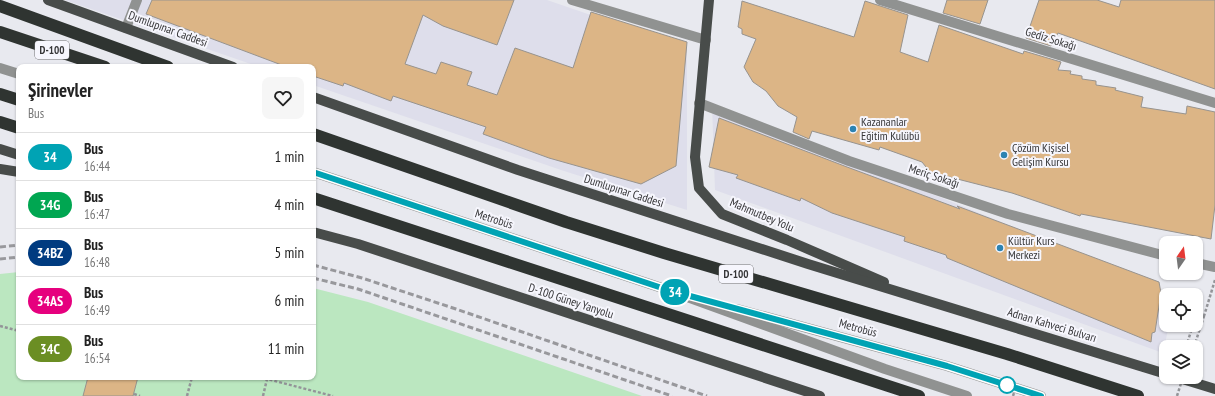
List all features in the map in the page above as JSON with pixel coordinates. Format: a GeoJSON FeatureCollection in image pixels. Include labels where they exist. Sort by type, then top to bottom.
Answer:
{"type":"FeatureCollection","features":[{"type":"Feature","properties":{"kind":"highway"},"geometry":{"type":"LineString","coordinates":[[0,6],[160,64]]}},
{"type":"Feature","properties":{"kind":"highway","name":"D-100"},"geometry":{"type":"LineString","coordinates":[[0,32],[96,64]]}},
{"type":"Feature","properties":{"kind":"highway"},"geometry":{"type":"LineString","coordinates":[[0,94],[16,99]]}},
{"type":"Feature","properties":{"kind":"highway"},"geometry":{"type":"LineString","coordinates":[[0,122],[16,127]]}},
{"type":"Feature","properties":{"kind":"highway"},"geometry":{"type":"LineString","coordinates":[[316,131],[338,141]]}},
{"type":"Feature","properties":{"kind":"highway","name":"D-100"},"geometry":{"type":"LineString","coordinates":[[316,135],[338,141],[566,222],[664,253],[1007,354],[1138,396]]}},
{"type":"Feature","properties":{"kind":"highway"},"geometry":{"type":"LineString","coordinates":[[316,199],[918,396]]}},
{"type":"Feature","properties":{"kind":"main road","name":"Dumlupınar Caddesi"},"geometry":{"type":"LineString","coordinates":[[48,0],[225,64]]}},
{"type":"Feature","properties":{"kind":"main road","name":"Mahmutbey Yolu"},"geometry":{"type":"LineString","coordinates":[[709,0],[695,156],[699,188],[722,214],[787,240],[930,302]]}},
{"type":"Feature","properties":{"kind":"main road","name":"Dumlupınar Caddesi"},"geometry":{"type":"LineString","coordinates":[[316,98],[518,170],[930,302]]}},
{"type":"Feature","properties":{"kind":"main road"},"geometry":{"type":"LineString","coordinates":[[0,149],[16,154]]}},
{"type":"Feature","properties":{"kind":"main road"},"geometry":{"type":"LineString","coordinates":[[0,169],[16,172]]}},
{"type":"Feature","properties":{"kind":"main road","name":"D-100 Güney Yanyolu"},"geometry":{"type":"LineString","coordinates":[[316,233],[358,244],[820,396]]}},
{"type":"Feature","properties":{"kind":"main road","name":"Adnan Kahveci Bulvarı"},"geometry":{"type":"LineString","coordinates":[[930,302],[1159,372]]}},
{"type":"Feature","properties":{"kind":"main road"},"geometry":{"type":"LineString","coordinates":[[1199,384],[1215,389]]}},
{"type":"Feature","properties":{"kind":"street"},"geometry":{"type":"LineString","coordinates":[[126,28],[137,0]]}},
{"type":"Feature","properties":{"kind":"street"},"geometry":{"type":"LineString","coordinates":[[572,0],[706,40]]}},
{"type":"Feature","properties":{"kind":"street","name":"Gediz Sokağı"},"geometry":{"type":"LineString","coordinates":[[880,0],[1215,103]]}},
{"type":"Feature","properties":{"kind":"street"},"geometry":{"type":"LineString","coordinates":[[0,68],[16,73]]}},
{"type":"Feature","properties":{"kind":"street","name":"Meriç Sokağı"},"geometry":{"type":"LineString","coordinates":[[699,103],[849,161],[1008,214],[1159,254]]}},
{"type":"Feature","properties":{"kind":"street","name":"Metrobüs"},"geometry":{"type":"LineString","coordinates":[[316,173],[668,290],[885,369],[967,396]]}},
{"type":"Feature","properties":{"kind":"street"},"geometry":{"type":"LineString","coordinates":[[1203,264],[1215,267]]}},
{"type":"Feature","properties":{"kind":"street","name":"Metrobüs"},"geometry":{"type":"LineString","coordinates":[[668,290],[947,366],[1041,396]]}},
{"type":"Feature","properties":{"kind":"path"},"geometry":{"type":"LineString","coordinates":[[1196,340],[1215,279]]}},
{"type":"Feature","properties":{"kind":"path"},"geometry":{"type":"LineString","coordinates":[[0,326],[16,330]]}},
{"type":"Feature","properties":{"kind":"path"},"geometry":{"type":"LineString","coordinates":[[187,396],[191,380]]}},
{"type":"Feature","properties":{"kind":"path"},"geometry":{"type":"LineString","coordinates":[[263,396],[267,380]]}},
{"type":"Feature","properties":{"kind":"path"},"geometry":{"type":"LineString","coordinates":[[274,380],[333,396]]}},
{"type":"Feature","properties":{"kind":"path"},"geometry":{"type":"LineString","coordinates":[[1177,396],[1181,384]]}},
{"type":"Feature","properties":{"kind":"path"},"geometry":{"type":"LineString","coordinates":[[1013,396],[1016,387],[1045,396]]}},
{"type":"Feature","properties":{"kind":"path"},"geometry":{"type":"LineString","coordinates":[[134,394],[140,396]]}},
{"type":"Feature","properties":{"kind":"shaded area"},"geometry":{"type":"Polygon","coordinates":[[[65,0],[547,0],[687,48],[687,210],[561,170],[316,86],[316,64],[251,64],[65,0]]]}},
{"type":"Feature","properties":{"kind":"shaded area"},"geometry":{"type":"Polygon","coordinates":[[[712,105],[1140,278],[1159,293],[1159,332],[1168,332],[1166,340],[1159,340],[1159,352],[715,190],[712,105]]]}},
{"type":"Feature","properties":{"kind":"green space"},"geometry":{"type":"Polygon","coordinates":[[[16,272],[16,380],[316,380],[316,289],[368,302],[642,396],[0,396],[0,274],[16,272]]]}},
{"type":"Feature","properties":{"kind":"building"},"geometry":{"type":"Polygon","coordinates":[[[152,0],[514,0],[497,45],[443,26],[423,15],[405,64],[436,74],[441,62],[472,72],[467,85],[497,95],[515,48],[573,68],[591,12],[687,42],[676,166],[641,184],[549,158],[483,134],[486,127],[393,96],[391,101],[344,83],[343,86],[316,77],[316,64],[279,64],[146,14],[152,0]]]}},
{"type":"Feature","properties":{"kind":"building"},"geometry":{"type":"Polygon","coordinates":[[[947,0],[988,0],[980,24],[943,13],[947,0]]]}},
{"type":"Feature","properties":{"kind":"building"},"geometry":{"type":"Polygon","coordinates":[[[1039,0],[1097,0],[1119,7],[1121,0],[1215,0],[1215,89],[1058,33],[1051,46],[1026,38],[1039,0]]]}},
{"type":"Feature","properties":{"kind":"building"},"geometry":{"type":"Polygon","coordinates":[[[742,1],[854,37],[865,1],[908,15],[900,52],[928,62],[939,25],[1023,54],[1024,51],[1061,62],[1058,70],[1071,71],[1070,74],[1082,76],[1082,79],[1096,81],[1096,85],[1116,88],[1115,90],[1143,97],[1141,107],[1186,114],[1187,106],[1215,112],[1215,205],[1211,239],[1203,237],[1203,236],[1195,236],[1081,214],[1080,216],[1012,193],[930,172],[922,162],[880,147],[879,150],[812,131],[809,139],[793,132],[797,117],[778,106],[766,91],[753,82],[744,67],[756,39],[742,34],[742,29],[738,27],[742,1]]]}},
{"type":"Feature","properties":{"kind":"building"},"geometry":{"type":"Polygon","coordinates":[[[719,118],[847,167],[960,209],[957,206],[1159,282],[1159,306],[1155,332],[1152,333],[1151,342],[947,258],[946,255],[904,241],[905,237],[832,213],[801,198],[800,201],[736,178],[738,175],[709,167],[719,118]]]}},
{"type":"Feature","properties":{"kind":"building"},"geometry":{"type":"Polygon","coordinates":[[[87,380],[137,380],[133,396],[83,396],[87,380]]]}},
{"type":"Feature","properties":{"kind":"railway"},"geometry":{"type":"LineString","coordinates":[[0,247],[16,245]]}},
{"type":"Feature","properties":{"kind":"railway"},"geometry":{"type":"LineString","coordinates":[[0,259],[16,257]]}},
{"type":"Feature","properties":{"kind":"railway"},"geometry":{"type":"LineString","coordinates":[[316,266],[362,278],[456,309],[707,396]]}},
{"type":"Feature","properties":{"kind":"railway"},"geometry":{"type":"LineString","coordinates":[[316,279],[358,289],[672,396]]}},
{"type":"Feature","properties":{"kind":"bus line","name":"34"},"geometry":{"type":"LineString","coordinates":[[316,173],[668,290],[947,366],[1041,396]]}},
{"type":"Feature","properties":{"kind":"place","name":"Kazananlar Eğitim Kulübü"},"geometry":{"type":"Point","coordinates":[853,129]}},
{"type":"Feature","properties":{"kind":"place","name":"Çözüm Kişisel Gelişim Kursu"},"geometry":{"type":"Point","coordinates":[1004,155]}},
{"type":"Feature","properties":{"kind":"place","name":"Kültür Kurs Merkezi"},"geometry":{"type":"Point","coordinates":[1000,248]}}]}
